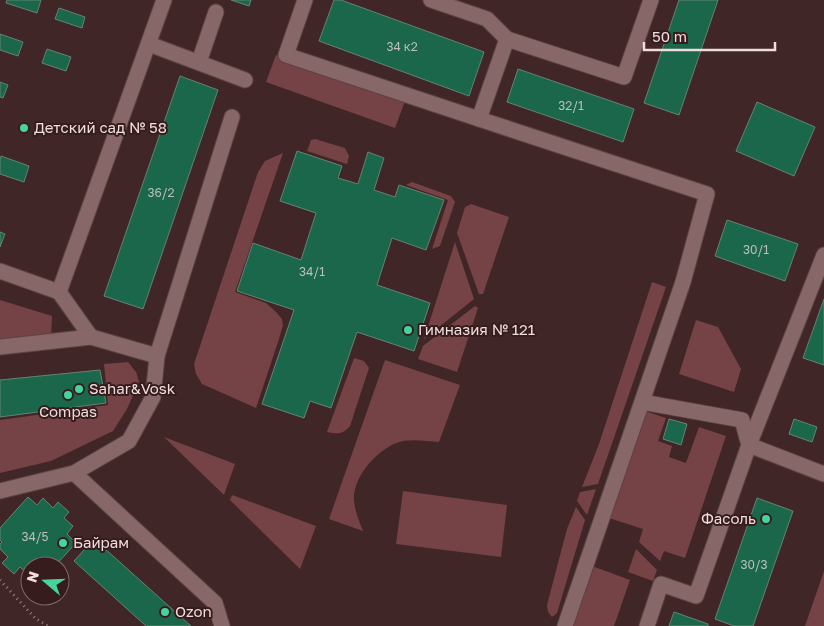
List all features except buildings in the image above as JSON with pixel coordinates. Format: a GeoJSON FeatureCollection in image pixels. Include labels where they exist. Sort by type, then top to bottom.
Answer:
{"type":"FeatureCollection","features":[{"type":"Feature","properties":{"kind":"lane"},"geometry":{"type":"LineString","coordinates":[[59,292],[164,0]]}},
{"type":"Feature","properties":{"kind":"lane"},"geometry":{"type":"LineString","coordinates":[[305,0],[286,55],[707,194],[683,282],[565,626]]}},
{"type":"Feature","properties":{"kind":"lane"},"geometry":{"type":"LineString","coordinates":[[431,0],[487,19],[507,39],[624,77],[651,0]]}},
{"type":"Feature","properties":{"kind":"lane"},"geometry":{"type":"LineString","coordinates":[[199,62],[216,12]]}},
{"type":"Feature","properties":{"kind":"lane"},"geometry":{"type":"LineString","coordinates":[[479,119],[507,39]]}},
{"type":"Feature","properties":{"kind":"lane"},"geometry":{"type":"LineString","coordinates":[[149,44],[245,80]]}},
{"type":"Feature","properties":{"kind":"lane"},"geometry":{"type":"LineString","coordinates":[[0,491],[74,473],[129,440],[153,397],[156,356],[232,118]]}},
{"type":"Feature","properties":{"kind":"lane"},"geometry":{"type":"LineString","coordinates":[[647,626],[661,584],[696,596],[749,446],[824,255]]}},
{"type":"Feature","properties":{"kind":"lane"},"geometry":{"type":"LineString","coordinates":[[0,271],[59,292],[91,337]]}},
{"type":"Feature","properties":{"kind":"lane"},"geometry":{"type":"LineString","coordinates":[[0,347],[91,337],[156,356]]}},
{"type":"Feature","properties":{"kind":"lane"},"geometry":{"type":"LineString","coordinates":[[642,402],[742,420],[749,446]]}},
{"type":"Feature","properties":{"kind":"lane"},"geometry":{"type":"LineString","coordinates":[[749,446],[824,474]]}},
{"type":"Feature","properties":{"kind":"lane"},"geometry":{"type":"LineString","coordinates":[[74,473],[215,603],[222,626]]}},
{"type":"Feature","properties":{"kind":"path"},"geometry":{"type":"LineString","coordinates":[[0,580],[35,618],[48,626]]}},
{"type":"Feature","properties":{"kind":"shaded area"},"geometry":{"type":"Polygon","coordinates":[[[276,55],[405,101],[395,128],[266,82],[276,55]]]}},
{"type":"Feature","properties":{"kind":"shaded area"},"geometry":{"type":"Polygon","coordinates":[[[315,139],[345,148],[349,156],[347,164],[307,151],[311,140],[315,139]]]}},
{"type":"Feature","properties":{"kind":"shaded area"},"geometry":{"type":"Polygon","coordinates":[[[283,153],[235,292],[266,303],[282,319],[283,325],[279,339],[256,408],[202,384],[196,374],[194,364],[258,172],[265,161],[283,153]]]}},
{"type":"Feature","properties":{"kind":"shaded area"},"geometry":{"type":"Polygon","coordinates":[[[412,182],[451,196],[455,202],[440,246],[432,249],[448,200],[406,185],[412,182]]]}},
{"type":"Feature","properties":{"kind":"shaded area"},"geometry":{"type":"Polygon","coordinates":[[[471,204],[509,217],[483,294],[479,294],[457,233],[465,207],[471,204]]]}},
{"type":"Feature","properties":{"kind":"shaded area"},"geometry":{"type":"Polygon","coordinates":[[[455,242],[474,299],[424,339],[455,242]]]}},
{"type":"Feature","properties":{"kind":"shaded area"},"geometry":{"type":"Polygon","coordinates":[[[652,282],[666,287],[598,484],[582,487],[599,444],[652,282]]]}},
{"type":"Feature","properties":{"kind":"shaded area"},"geometry":{"type":"Polygon","coordinates":[[[0,300],[52,316],[51,337],[0,342],[0,300]]]}},
{"type":"Feature","properties":{"kind":"shaded area"},"geometry":{"type":"Polygon","coordinates":[[[475,306],[478,308],[457,372],[418,359],[423,346],[475,306]]]}},
{"type":"Feature","properties":{"kind":"shaded area"},"geometry":{"type":"Polygon","coordinates":[[[696,320],[718,327],[741,369],[734,392],[679,374],[696,320]]]}},
{"type":"Feature","properties":{"kind":"shaded area"},"geometry":{"type":"Polygon","coordinates":[[[354,358],[364,361],[369,368],[350,426],[340,433],[327,432],[354,358]]]}},
{"type":"Feature","properties":{"kind":"shaded area"},"geometry":{"type":"Polygon","coordinates":[[[385,360],[460,385],[439,442],[412,440],[394,444],[377,456],[363,472],[355,491],[354,501],[363,531],[329,519],[385,360]]]}},
{"type":"Feature","properties":{"kind":"shaded area"},"geometry":{"type":"Polygon","coordinates":[[[128,362],[136,372],[139,382],[127,409],[113,431],[51,461],[0,473],[0,420],[108,405],[104,364],[128,362]]]}},
{"type":"Feature","properties":{"kind":"shaded area"},"geometry":{"type":"Polygon","coordinates":[[[645,411],[666,418],[658,441],[672,446],[669,457],[686,463],[699,427],[726,436],[685,558],[664,551],[660,561],[639,542],[643,529],[609,518],[645,411]]]}},
{"type":"Feature","properties":{"kind":"shaded area"},"geometry":{"type":"Polygon","coordinates":[[[164,437],[235,464],[224,495],[164,437]]]}},
{"type":"Feature","properties":{"kind":"shaded area"},"geometry":{"type":"Polygon","coordinates":[[[596,489],[587,515],[577,501],[580,492],[596,489]]]}},
{"type":"Feature","properties":{"kind":"shaded area"},"geometry":{"type":"Polygon","coordinates":[[[403,491],[507,505],[501,557],[396,544],[403,491]]]}},
{"type":"Feature","properties":{"kind":"shaded area"},"geometry":{"type":"Polygon","coordinates":[[[232,495],[316,526],[300,569],[230,500],[232,495]]]}},
{"type":"Feature","properties":{"kind":"shaded area"},"geometry":{"type":"Polygon","coordinates":[[[576,507],[585,520],[557,613],[552,617],[548,612],[547,605],[567,529],[576,507]]]}},
{"type":"Feature","properties":{"kind":"shaded area"},"geometry":{"type":"Polygon","coordinates":[[[636,549],[657,570],[653,581],[628,572],[636,549]]]}},
{"type":"Feature","properties":{"kind":"shaded area"},"geometry":{"type":"Polygon","coordinates":[[[592,566],[630,580],[614,626],[571,626],[592,566]]]}},
{"type":"Feature","properties":{"kind":"shaded area"},"geometry":{"type":"Polygon","coordinates":[[[824,571],[824,626],[805,626],[824,571]]]}},
{"type":"Feature","properties":{"kind":"place","name":"Детский сад № 58"},"geometry":{"type":"Point","coordinates":[24,128]}},
{"type":"Feature","properties":{"kind":"place","name":"Гимназия № 121"},"geometry":{"type":"Point","coordinates":[408,330]}},
{"type":"Feature","properties":{"kind":"place","name":"Sahar&Vosk"},"geometry":{"type":"Point","coordinates":[79,389]}},
{"type":"Feature","properties":{"kind":"place","name":"Compas"},"geometry":{"type":"Point","coordinates":[68,395]}},
{"type":"Feature","properties":{"kind":"place","name":"Фасоль"},"geometry":{"type":"Point","coordinates":[766,519]}},
{"type":"Feature","properties":{"kind":"place","name":"Байрам"},"geometry":{"type":"Point","coordinates":[63,543]}},
{"type":"Feature","properties":{"kind":"place","name":"Ozon"},"geometry":{"type":"Point","coordinates":[165,612]}}]}
